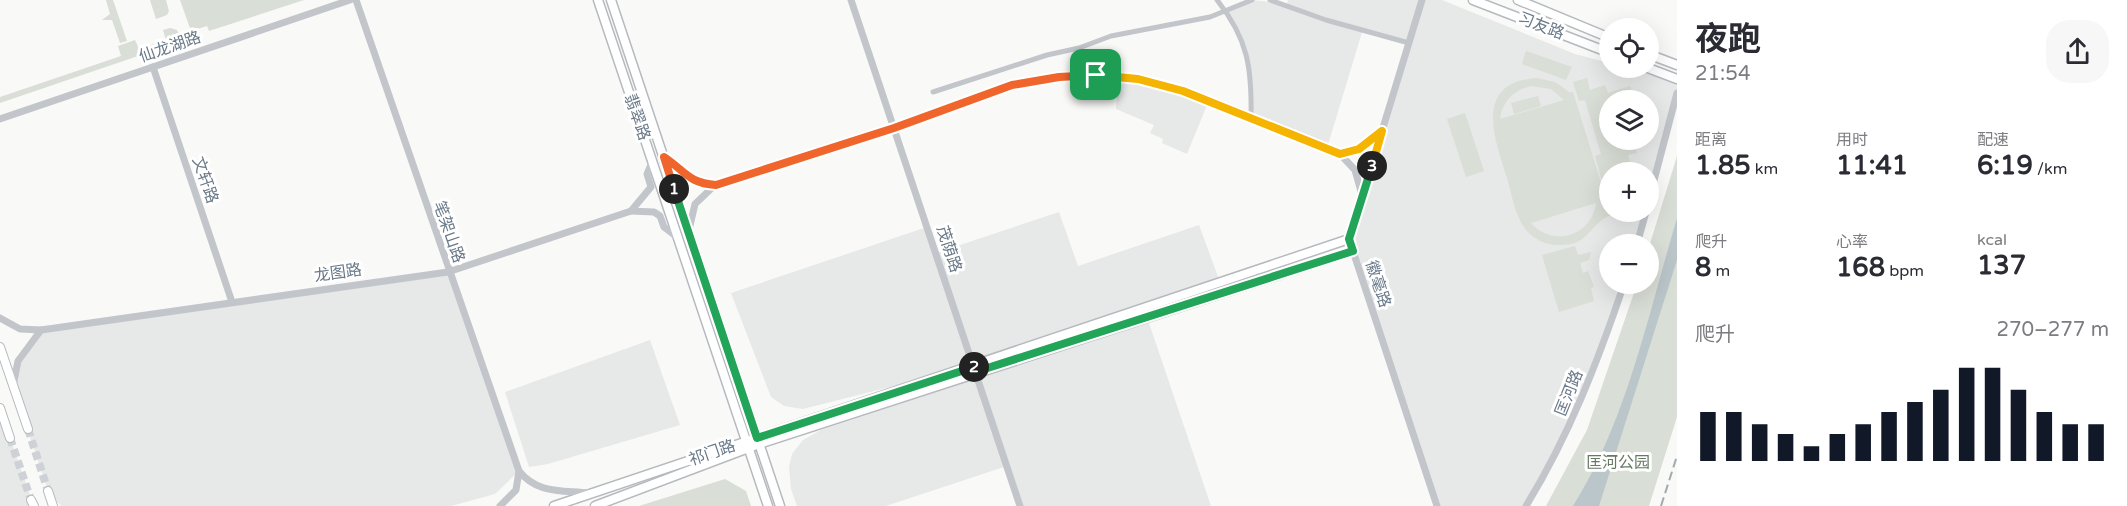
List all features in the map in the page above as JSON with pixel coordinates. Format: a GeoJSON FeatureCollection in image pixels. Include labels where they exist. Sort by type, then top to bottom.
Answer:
{"type":"FeatureCollection","features":[{"type":"Feature","properties":{"kind":"main road","name":"翡翠路"},"geometry":{"type":"LineString","coordinates":[[598,0],[768,506]]}},
{"type":"Feature","properties":{"kind":"main road","name":"翡翠路"},"geometry":{"type":"LineString","coordinates":[[612,0],[780,506]]}},
{"type":"Feature","properties":{"kind":"main road","name":"习友路"},"geometry":{"type":"LineString","coordinates":[[1473,0],[1599,48]]}},
{"type":"Feature","properties":{"kind":"main road","name":"习友路"},"geometry":{"type":"LineString","coordinates":[[1518,0],[1599,33]]}},
{"type":"Feature","properties":{"kind":"main road"},"geometry":{"type":"LineString","coordinates":[[1659,58],[1677,65]]}},
{"type":"Feature","properties":{"kind":"main road"},"geometry":{"type":"LineString","coordinates":[[1659,72],[1677,79]]}},
{"type":"Feature","properties":{"kind":"main road","name":"祁门路"},"geometry":{"type":"LineString","coordinates":[[595,506],[758,441],[1349,239]]}},
{"type":"Feature","properties":{"kind":"main road","name":"祁门路"},"geometry":{"type":"LineString","coordinates":[[974,369],[1353,251]]}},
{"type":"Feature","properties":{"kind":"main road"},"geometry":{"type":"LineString","coordinates":[[0,347],[28,429]]}},
{"type":"Feature","properties":{"kind":"main road"},"geometry":{"type":"LineString","coordinates":[[0,408],[10,438]]}},
{"type":"Feature","properties":{"kind":"main road","name":"祁门路"},"geometry":{"type":"LineString","coordinates":[[554,506],[747,445]]}},
{"type":"Feature","properties":{"kind":"main road"},"geometry":{"type":"LineString","coordinates":[[48,491],[53,506]]}},
{"type":"Feature","properties":{"kind":"street","name":"仙龙湖路"},"geometry":{"type":"LineString","coordinates":[[0,119],[350,0]]}},
{"type":"Feature","properties":{"kind":"street","name":"笔架山路"},"geometry":{"type":"LineString","coordinates":[[356,0],[448,272],[519,471]]}},
{"type":"Feature","properties":{"kind":"street","name":"茂荫路"},"geometry":{"type":"LineString","coordinates":[[851,0],[1020,506]]}},
{"type":"Feature","properties":{"kind":"street"},"geometry":{"type":"LineString","coordinates":[[1217,0],[1243,40],[1251,77],[1251,117]]}},
{"type":"Feature","properties":{"kind":"street"},"geometry":{"type":"LineString","coordinates":[[933,92],[1058,52],[1079,48],[1111,36],[1169,27],[1252,0]]}},
{"type":"Feature","properties":{"kind":"street"},"geometry":{"type":"LineString","coordinates":[[1269,0],[1326,20],[1409,43]]}},
{"type":"Feature","properties":{"kind":"street"},"geometry":{"type":"LineString","coordinates":[[1349,239],[1422,0]]}},
{"type":"Feature","properties":{"kind":"street","name":"文轩路"},"geometry":{"type":"LineString","coordinates":[[153,67],[232,302]]}},
{"type":"Feature","properties":{"kind":"street"},"geometry":{"type":"LineString","coordinates":[[664,157],[686,177],[700,184],[716,185],[894,128],[1012,85],[1059,77],[1096,75],[1138,79],[1183,91],[1340,154],[1355,170],[1363,198]]}},
{"type":"Feature","properties":{"kind":"street"},"geometry":{"type":"LineString","coordinates":[[1659,162],[1677,93]]}},
{"type":"Feature","properties":{"kind":"street"},"geometry":{"type":"LineString","coordinates":[[1340,154],[1359,149],[1382,131]]}},
{"type":"Feature","properties":{"kind":"street"},"geometry":{"type":"LineString","coordinates":[[631,211],[651,187],[647,174],[652,162]]}},
{"type":"Feature","properties":{"kind":"street"},"geometry":{"type":"LineString","coordinates":[[689,233],[695,204],[716,185]]}},
{"type":"Feature","properties":{"kind":"street","name":"龙图路"},"geometry":{"type":"LineString","coordinates":[[0,318],[20,329],[41,330],[448,272],[631,211]]}},
{"type":"Feature","properties":{"kind":"street"},"geometry":{"type":"LineString","coordinates":[[631,211],[654,212],[660,216],[664,228],[677,237]]}},
{"type":"Feature","properties":{"kind":"street","name":"徽毫路"},"geometry":{"type":"LineString","coordinates":[[1349,239],[1437,506]]}},
{"type":"Feature","properties":{"kind":"street","name":"匡河路"},"geometry":{"type":"LineString","coordinates":[[1526,506],[1550,466],[1575,416],[1620,294]]}},
{"type":"Feature","properties":{"kind":"street"},"geometry":{"type":"LineString","coordinates":[[13,386],[18,361],[41,330]]}},
{"type":"Feature","properties":{"kind":"street"},"geometry":{"type":"LineString","coordinates":[[519,471],[532,485],[543,489],[594,493]]}},
{"type":"Feature","properties":{"kind":"street"},"geometry":{"type":"LineString","coordinates":[[500,506],[516,490],[519,471]]}},
{"type":"Feature","properties":{"kind":"shaded area"},"geometry":{"type":"Polygon","coordinates":[[[1252,0],[1287,4],[1288,0],[1442,0],[1575,54],[1599,60],[1599,78],[1659,78],[1659,73],[1677,82],[1677,93],[1659,164],[1599,162],[1599,222],[1643,222],[1640,234],[1599,234],[1599,294],[1620,294],[1575,416],[1526,506],[1437,506],[1349,239],[1409,43],[1363,29],[1327,148],[1251,117],[1249,60],[1225,10],[1252,0]]]}},
{"type":"Feature","properties":{"kind":"shaded area"},"geometry":{"type":"Polygon","coordinates":[[[1118,77],[1138,79],[1209,100],[1187,154],[1162,143],[1163,139],[1150,133],[1154,125],[1116,109],[1118,77]]]}},
{"type":"Feature","properties":{"kind":"shaded area"},"geometry":{"type":"Polygon","coordinates":[[[1059,212],[1078,266],[1199,225],[1220,282],[973,366],[803,409],[784,406],[771,397],[731,293],[927,227],[936,253],[1059,212]]]}},
{"type":"Feature","properties":{"kind":"shaded area"},"geometry":{"type":"Polygon","coordinates":[[[1677,218],[1677,260],[1599,506],[1573,506],[1592,473],[1622,403],[1656,294],[1659,294],[1659,282],[1677,218]]]}},
{"type":"Feature","properties":{"kind":"shaded area"},"geometry":{"type":"Polygon","coordinates":[[[448,272],[519,471],[495,494],[451,506],[61,506],[48,491],[13,386],[18,361],[41,330],[448,272]]]}},
{"type":"Feature","properties":{"kind":"shaded area"},"geometry":{"type":"Polygon","coordinates":[[[1147,317],[1211,506],[1020,506],[1007,466],[886,506],[797,506],[791,489],[789,467],[792,454],[803,440],[821,430],[977,379],[975,372],[1147,317]]]}},
{"type":"Feature","properties":{"kind":"shaded area"},"geometry":{"type":"Polygon","coordinates":[[[650,340],[680,425],[548,464],[529,467],[505,392],[650,340]]]}},
{"type":"Feature","properties":{"kind":"shaded area"},"geometry":{"type":"Polygon","coordinates":[[[0,408],[10,438],[34,506],[0,506],[0,408]]]}},
{"type":"Feature","properties":{"kind":"green space"},"geometry":{"type":"Polygon","coordinates":[[[106,0],[113,0],[127,41],[120,43],[112,20],[102,20],[110,14],[106,0]]]}},
{"type":"Feature","properties":{"kind":"green space"},"geometry":{"type":"Polygon","coordinates":[[[150,0],[166,0],[169,11],[167,15],[156,19],[150,0]]]}},
{"type":"Feature","properties":{"kind":"green space"},"geometry":{"type":"Polygon","coordinates":[[[180,0],[304,0],[209,31],[207,26],[191,31],[180,0]]]}},
{"type":"Feature","properties":{"kind":"green space"},"geometry":{"type":"Polygon","coordinates":[[[170,28],[177,30],[182,41],[0,103],[0,97],[121,56],[118,46],[135,40],[139,49],[166,40],[163,30],[170,28]]]}},
{"type":"Feature","properties":{"kind":"green space"},"geometry":{"type":"Polygon","coordinates":[[[1526,51],[1572,67],[1566,80],[1522,64],[1526,51]]]}},
{"type":"Feature","properties":{"kind":"green space"},"geometry":{"type":"Polygon","coordinates":[[[1537,78],[1555,82],[1569,92],[1573,92],[1599,176],[1599,222],[1577,242],[1558,245],[1540,241],[1526,230],[1516,212],[1494,131],[1493,115],[1496,101],[1503,90],[1517,82],[1537,78]],[[1531,86],[1519,90],[1506,102],[1500,119],[1564,100],[1551,89],[1531,86]],[[1596,203],[1531,223],[1540,231],[1550,235],[1570,235],[1587,224],[1596,203]]]}},
{"type":"Feature","properties":{"kind":"green space"},"geometry":{"type":"Polygon","coordinates":[[[1587,78],[1590,90],[1605,85],[1607,90],[1599,90],[1599,147],[1585,100],[1579,101],[1573,82],[1587,78]]]}},
{"type":"Feature","properties":{"kind":"green space"},"geometry":{"type":"Polygon","coordinates":[[[1630,86],[1631,90],[1617,90],[1630,86]]]}},
{"type":"Feature","properties":{"kind":"green space"},"geometry":{"type":"Polygon","coordinates":[[[1538,96],[1541,106],[1514,114],[1511,103],[1538,96]]]}},
{"type":"Feature","properties":{"kind":"green space"},"geometry":{"type":"Polygon","coordinates":[[[1465,113],[1484,171],[1466,177],[1447,119],[1465,113]]]}},
{"type":"Feature","properties":{"kind":"green space"},"geometry":{"type":"Polygon","coordinates":[[[1600,150],[1636,150],[1637,153],[1628,155],[1630,162],[1599,162],[1599,171],[1595,156],[1601,154],[1600,150]]]}},
{"type":"Feature","properties":{"kind":"green space","name":"匡河公园"},"geometry":{"type":"Polygon","coordinates":[[[1677,156],[1677,417],[1649,506],[1546,506],[1587,430],[1634,294],[1659,294],[1659,234],[1653,234],[1657,222],[1659,222],[1659,214],[1677,156]]]}},
{"type":"Feature","properties":{"kind":"green space"},"geometry":{"type":"Polygon","coordinates":[[[1575,246],[1578,255],[1591,252],[1589,260],[1580,263],[1583,273],[1588,271],[1594,287],[1591,288],[1594,301],[1559,312],[1542,255],[1575,246]]]}},
{"type":"Feature","properties":{"kind":"green space"},"geometry":{"type":"Polygon","coordinates":[[[725,479],[746,491],[751,506],[639,506],[725,479]]]}},
{"type":"Feature","properties":{"kind":"tunnel"},"geometry":{"type":"LineString","coordinates":[[28,429],[48,491]]}},
{"type":"Feature","properties":{"kind":"tunnel"},"geometry":{"type":"LineString","coordinates":[[10,438],[31,500]]}},
{"type":"Feature","properties":{"kind":"railway"},"geometry":{"type":"LineString","coordinates":[[1661,506],[1677,456]]}},
{"type":"Feature","properties":{"kind":"route"},"geometry":{"type":"LineString","coordinates":[[1096,75],[1138,79],[1183,91],[1340,154],[1359,149],[1382,131],[1349,239],[1353,251],[975,372],[973,366],[757,438],[664,157],[686,177],[700,184],[716,185],[894,128],[1012,85],[1059,77],[1096,75]]}}]}
